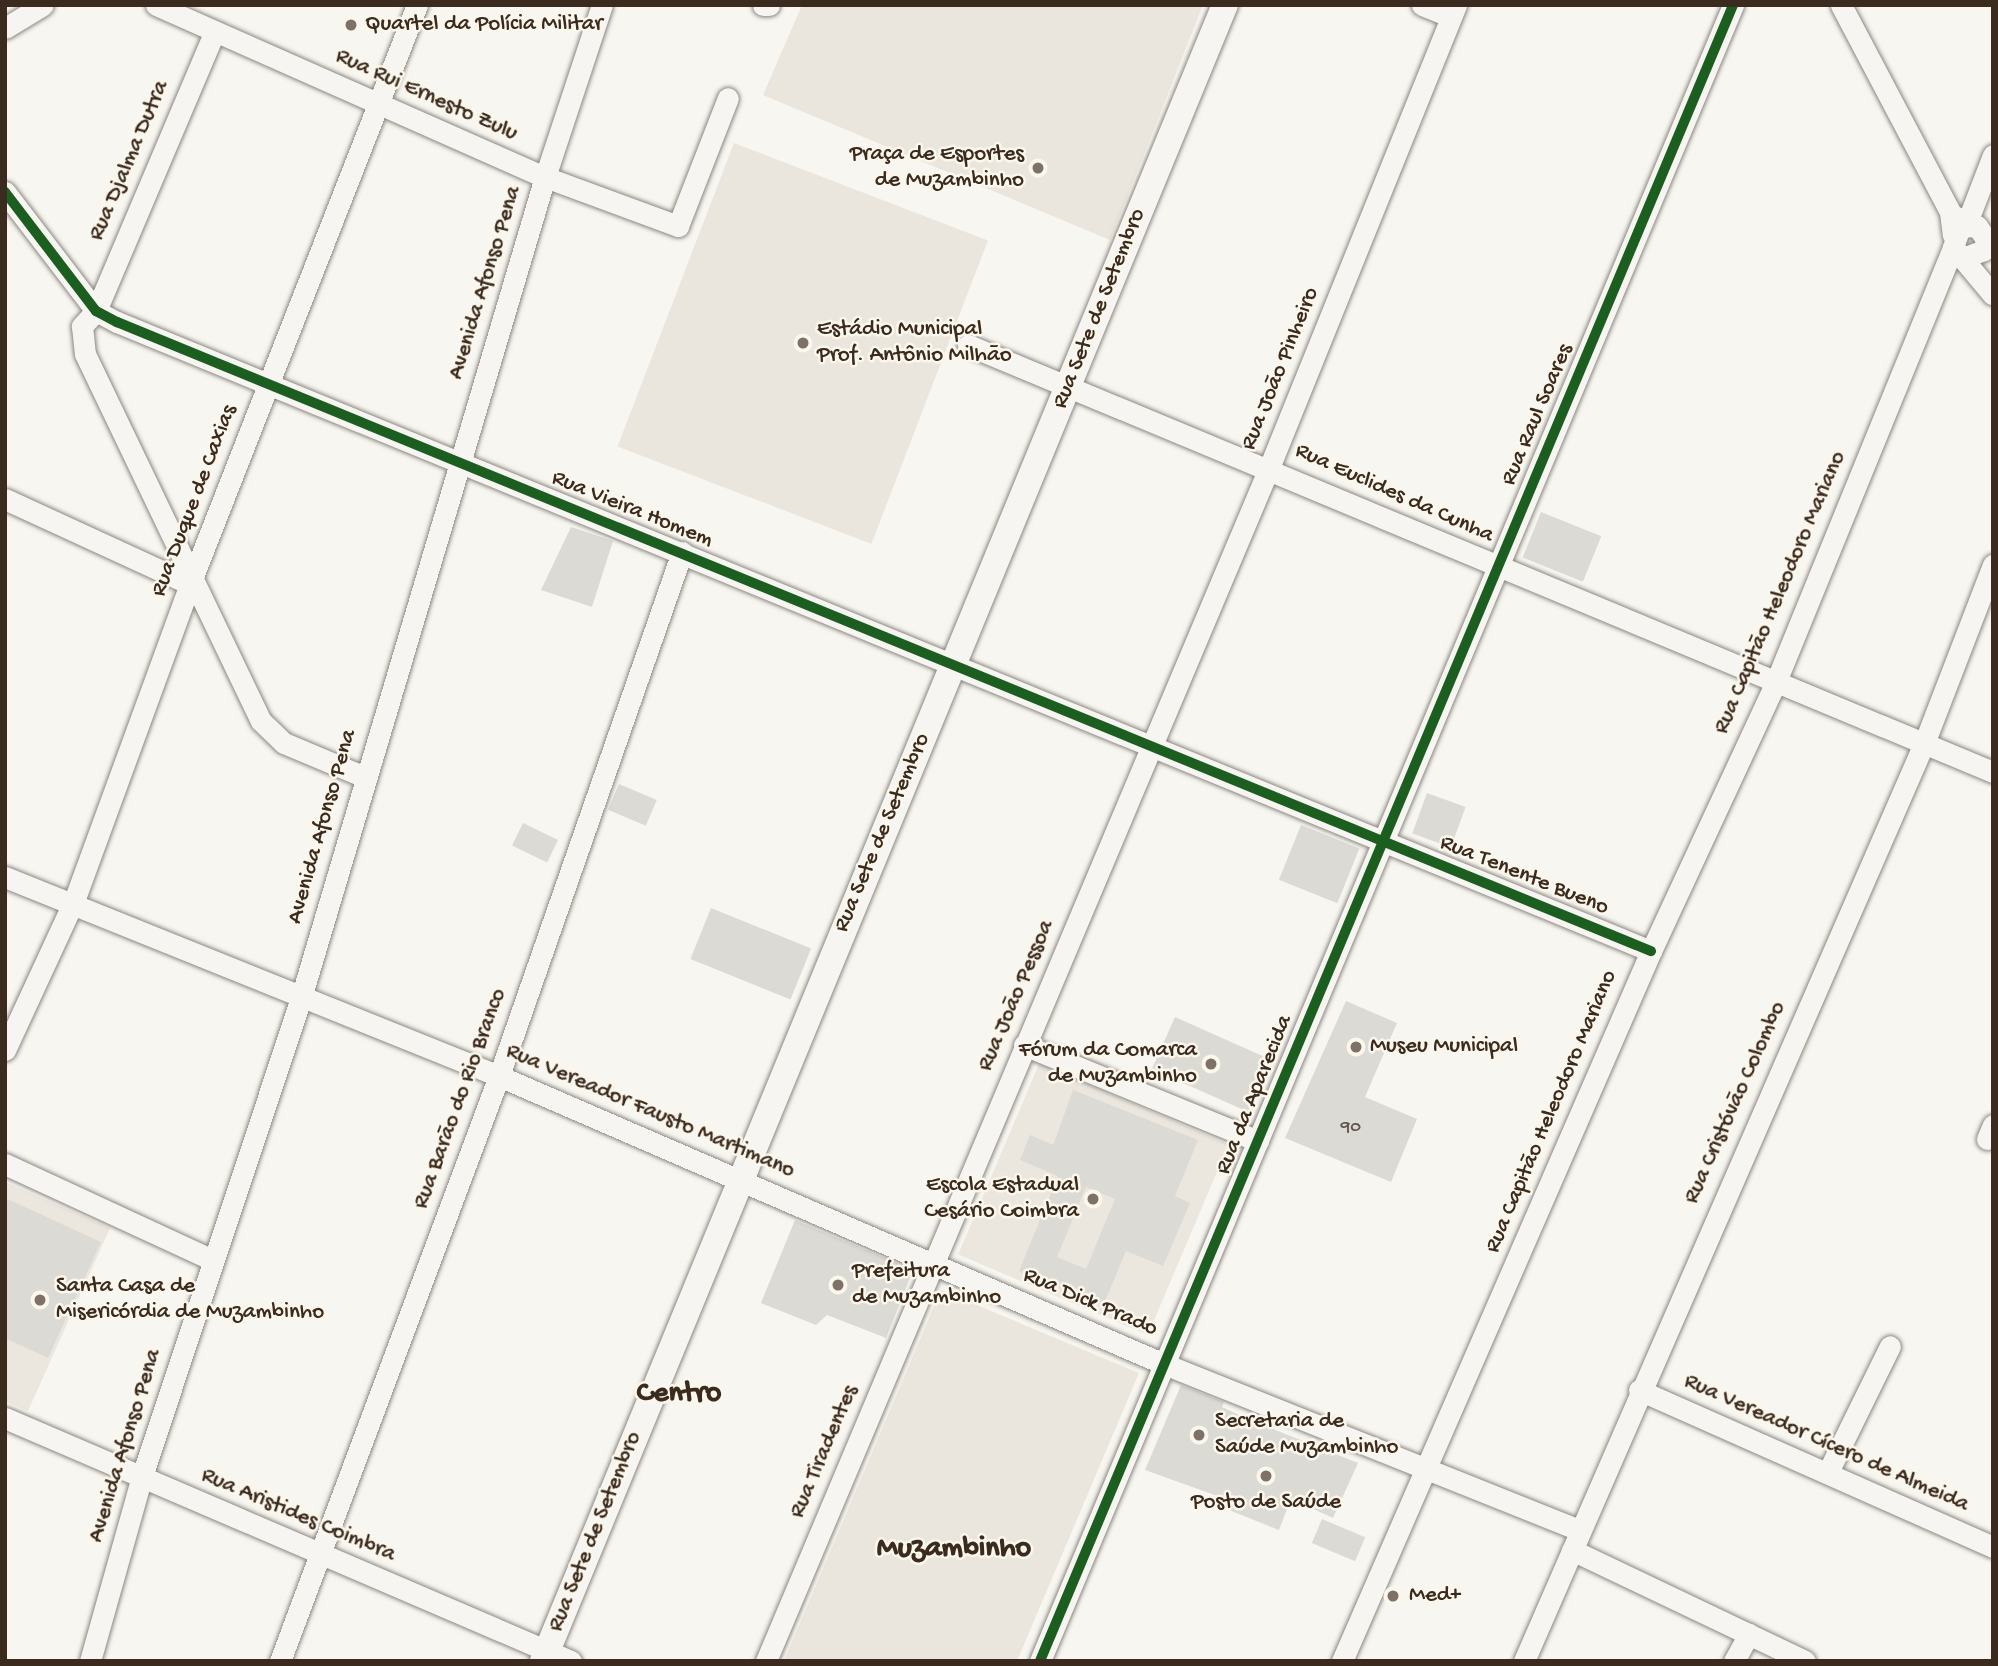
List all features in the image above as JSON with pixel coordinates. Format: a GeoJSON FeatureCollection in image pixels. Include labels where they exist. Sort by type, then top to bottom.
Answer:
{"type":"FeatureCollection","features":[{"type":"Feature","properties":{"kind":"main road","name":"Rua Sete de Setembro"},"geometry":{"type":"LineString","coordinates":[[545,1656],[1225,5]]}},
{"type":"Feature","properties":{"kind":"street"},"geometry":{"type":"LineString","coordinates":[[5,28],[43,5]]}},
{"type":"Feature","properties":{"kind":"street","name":"Rua Rui Ernesto Zulu"},"geometry":{"type":"LineString","coordinates":[[156,5],[214,33],[545,177],[678,226],[728,98]]}},
{"type":"Feature","properties":{"kind":"street","name":"Rua Duque de Caxias"},"geometry":{"type":"LineString","coordinates":[[5,1050],[74,901],[190,583],[417,5]]}},
{"type":"Feature","properties":{"kind":"street","name":"Avenida Afonso Pena"},"geometry":{"type":"LineString","coordinates":[[90,1661],[141,1479],[301,998],[545,177],[602,5]]}},
{"type":"Feature","properties":{"kind":"street"},"geometry":{"type":"LineString","coordinates":[[763,5],[769,5]]}},
{"type":"Feature","properties":{"kind":"street"},"geometry":{"type":"LineString","coordinates":[[1422,5],[1454,11]]}},
{"type":"Feature","properties":{"kind":"street","name":"Rua Raul Soares"},"geometry":{"type":"LineString","coordinates":[[1381,840],[1733,5]]}},
{"type":"Feature","properties":{"kind":"street"},"geometry":{"type":"LineString","coordinates":[[1841,5],[1972,238],[1988,287]]}},
{"type":"Feature","properties":{"kind":"street","name":"Rua João Pinheiro"},"geometry":{"type":"LineString","coordinates":[[1151,750],[1269,468],[1454,11]]}},
{"type":"Feature","properties":{"kind":"street","name":"Rua Djalma Dutra"},"geometry":{"type":"LineString","coordinates":[[214,33],[96,311],[82,326],[85,354],[190,583],[261,721],[284,743],[365,777]]}},
{"type":"Feature","properties":{"kind":"street","name":"Rua Capitão Heleodoro Mariano"},"geometry":{"type":"LineString","coordinates":[[1342,1661],[1651,951],[1777,679],[1942,275],[1972,238],[1976,198],[1993,155]]}},
{"type":"Feature","properties":{"kind":"street"},"geometry":{"type":"LineString","coordinates":[[5,192],[96,311]]}},
{"type":"Feature","properties":{"kind":"street","name":"Rua Vieira Homem"},"geometry":{"type":"LineString","coordinates":[[96,311],[268,387],[682,552],[1151,750]]}},
{"type":"Feature","properties":{"kind":"street","name":"Rua Euclides da Cunha"},"geometry":{"type":"LineString","coordinates":[[968,345],[1066,389],[1269,468],[1496,568],[1777,679],[1993,772]]}},
{"type":"Feature","properties":{"kind":"street"},"geometry":{"type":"LineString","coordinates":[[5,499],[190,583]]}},
{"type":"Feature","properties":{"kind":"street","name":"Rua Barão do Rio Branco"},"geometry":{"type":"LineString","coordinates":[[279,1661],[317,1552],[499,1076],[682,552]]}},
{"type":"Feature","properties":{"kind":"street","name":"Rua Cristóvão Colombo"},"geometry":{"type":"LineString","coordinates":[[1524,1661],[1639,1390],[1925,741],[1993,565]]}},
{"type":"Feature","properties":{"kind":"street","name":"Rua Tenente Bueno"},"geometry":{"type":"LineString","coordinates":[[1151,750],[1381,840],[1651,951]]}},
{"type":"Feature","properties":{"kind":"street","name":"Rua João Pessoa"},"geometry":{"type":"LineString","coordinates":[[933,1264],[1151,750]]}},
{"type":"Feature","properties":{"kind":"street","name":"Rua da Aparecida"},"geometry":{"type":"LineString","coordinates":[[1040,1661],[1381,840]]}},
{"type":"Feature","properties":{"kind":"street","name":"Rua Vereador Fausto Martimano"},"geometry":{"type":"LineString","coordinates":[[5,877],[74,901],[301,998],[499,1076],[740,1178],[933,1264]]}},
{"type":"Feature","properties":{"kind":"street"},"geometry":{"type":"LineString","coordinates":[[1024,1045],[1258,1141]]}},
{"type":"Feature","properties":{"kind":"street"},"geometry":{"type":"LineString","coordinates":[[5,1164],[213,1260]]}},
{"type":"Feature","properties":{"kind":"street","name":"Rua Dick Prado"},"geometry":{"type":"LineString","coordinates":[[933,1264],[1164,1364],[1427,1469],[1575,1540],[1749,1634],[1805,1661]]}},
{"type":"Feature","properties":{"kind":"street","name":"Rua Tiradentes"},"geometry":{"type":"LineString","coordinates":[[766,1661],[933,1264]]}},
{"type":"Feature","properties":{"kind":"street"},"geometry":{"type":"LineString","coordinates":[[1828,1472],[1890,1346]]}},
{"type":"Feature","properties":{"kind":"street","name":"Rua Vereador Cícero de Almeida"},"geometry":{"type":"LineString","coordinates":[[1639,1390],[1993,1547]]}},
{"type":"Feature","properties":{"kind":"street","name":"Rua Aristides Coimbra"},"geometry":{"type":"LineString","coordinates":[[5,1418],[141,1479],[317,1552],[545,1656],[571,1661]]}},
{"type":"Feature","properties":{"kind":"street"},"geometry":{"type":"LineString","coordinates":[[1734,1661],[1749,1634]]}},
{"type":"Feature","properties":{"kind":"shaded area","name":"Praça de Esportes de Muzambinho"},"geometry":{"type":"Polygon","coordinates":[[[802,5],[1203,5],[1110,240],[763,95],[802,5]]]}},
{"type":"Feature","properties":{"kind":"shaded area","name":"Estádio Municipal Prof. Antônio Milhão"},"geometry":{"type":"Polygon","coordinates":[[[734,143],[988,240],[871,544],[618,446],[734,143]]]}},
{"type":"Feature","properties":{"kind":"shaded area","name":"Escola Estadual Cesário Coimbra"},"geometry":{"type":"Polygon","coordinates":[[[1039,1064],[1229,1144],[1148,1335],[958,1255],[1039,1064]]]}},
{"type":"Feature","properties":{"kind":"shaded area","name":"Santa Casa de Misericórdia de Muzambinho"},"geometry":{"type":"Polygon","coordinates":[[[5,1182],[110,1228],[28,1411],[5,1401],[5,1182]]]}},
{"type":"Feature","properties":{"kind":"shaded area"},"geometry":{"type":"Polygon","coordinates":[[[941,1290],[1139,1373],[1017,1661],[784,1661],[941,1290]]]}},
{"type":"Feature","properties":{"kind":"building"},"geometry":{"type":"Polygon","coordinates":[[[1541,512],[1601,536],[1583,582],[1523,557],[1541,512]]]}},
{"type":"Feature","properties":{"kind":"building"},"geometry":{"type":"Polygon","coordinates":[[[571,527],[613,541],[592,607],[541,590],[571,527]]]}},
{"type":"Feature","properties":{"kind":"building"},"geometry":{"type":"Polygon","coordinates":[[[619,784],[657,800],[646,826],[608,810],[619,784]]]}},
{"type":"Feature","properties":{"kind":"building"},"geometry":{"type":"Polygon","coordinates":[[[1427,793],[1466,807],[1451,847],[1412,833],[1427,793]]]}},
{"type":"Feature","properties":{"kind":"building"},"geometry":{"type":"Polygon","coordinates":[[[523,823],[558,840],[547,863],[512,845],[523,823]]]}},
{"type":"Feature","properties":{"kind":"building"},"geometry":{"type":"Polygon","coordinates":[[[1301,825],[1359,849],[1337,903],[1279,880],[1301,825]]]}},
{"type":"Feature","properties":{"kind":"building"},"geometry":{"type":"Polygon","coordinates":[[[711,908],[811,948],[791,999],[690,959],[711,908]]]}},
{"type":"Feature","properties":{"kind":"building"},"geometry":{"type":"Polygon","coordinates":[[[1346,1001],[1397,1023],[1365,1097],[1417,1119],[1391,1182],[1285,1138],[1346,1001]]]}},
{"type":"Feature","properties":{"kind":"building","name":"Fórum da Comarca de Muzambinho"},"geometry":{"type":"Polygon","coordinates":[[[1175,1017],[1271,1060],[1248,1112],[1152,1069],[1175,1017]]]}},
{"type":"Feature","properties":{"kind":"building"},"geometry":{"type":"Polygon","coordinates":[[[1073,1090],[1198,1140],[1175,1196],[1190,1203],[1163,1266],[1126,1251],[1103,1306],[1019,1271],[1058,1176],[1020,1160],[1030,1135],[1053,1145],[1073,1090]],[[1086,1187],[1057,1257],[1086,1269],[1115,1199],[1086,1187]]]}},
{"type":"Feature","properties":{"kind":"building","name":"Santa Casa de Misericórdia de Muzambinho"},"geometry":{"type":"Polygon","coordinates":[[[5,1198],[101,1242],[48,1358],[5,1338],[5,1198]]]}},
{"type":"Feature","properties":{"kind":"building","name":"Prefeitura de Muzambinho"},"geometry":{"type":"Polygon","coordinates":[[[795,1220],[913,1270],[886,1338],[827,1315],[816,1325],[761,1303],[795,1220]]]}},
{"type":"Feature","properties":{"kind":"building"},"geometry":{"type":"Polygon","coordinates":[[[1181,1385],[1224,1402],[1222,1407],[1246,1418],[1358,1463],[1333,1518],[1291,1499],[1279,1530],[1219,1506],[1223,1498],[1145,1470],[1181,1385]]]}},
{"type":"Feature","properties":{"kind":"building"},"geometry":{"type":"Polygon","coordinates":[[[1322,1519],[1365,1537],[1355,1561],[1312,1543],[1322,1519]]]}},
{"type":"Feature","properties":{"kind":"cycle path"},"geometry":{"type":"LineString","coordinates":[[1040,1661],[1733,5]]}},
{"type":"Feature","properties":{"kind":"cycle path"},"geometry":{"type":"LineString","coordinates":[[5,192],[96,311],[117,322],[1651,951]]}},
{"type":"Feature","properties":{"kind":"place","name":"Quartel da Polícia Militar"},"geometry":{"type":"Point","coordinates":[351,25]}},
{"type":"Feature","properties":{"kind":"place","name":"Praça de Esportes de Muzambinho"},"geometry":{"type":"Point","coordinates":[1038,168]}},
{"type":"Feature","properties":{"kind":"place","name":"Estádio Municipal Prof. Antônio Milhão"},"geometry":{"type":"Point","coordinates":[803,343]}},
{"type":"Feature","properties":{"kind":"place","name":"Museu Municipal"},"geometry":{"type":"Point","coordinates":[1356,1047]}},
{"type":"Feature","properties":{"kind":"place","name":"Fórum da Comarca de Muzambinho"},"geometry":{"type":"Point","coordinates":[1211,1064]}},
{"type":"Feature","properties":{"kind":"place","name":"Escola Estadual Cesário Coimbra"},"geometry":{"type":"Point","coordinates":[1093,1199]}},
{"type":"Feature","properties":{"kind":"place","name":"Prefeitura de Muzambinho"},"geometry":{"type":"Point","coordinates":[838,1285]}},
{"type":"Feature","properties":{"kind":"place","name":"Santa Casa de Misericórdia de Muzambinho"},"geometry":{"type":"Point","coordinates":[40,1300]}},
{"type":"Feature","properties":{"kind":"place","name":"Secretaria de Saúde Muzambinho"},"geometry":{"type":"Point","coordinates":[1199,1435]}},
{"type":"Feature","properties":{"kind":"place","name":"Posto de Saúde"},"geometry":{"type":"Point","coordinates":[1266,1476]}},
{"type":"Feature","properties":{"kind":"place","name":"Med+"},"geometry":{"type":"Point","coordinates":[1393,1596]}},
{"type":"Feature","properties":{"kind":"district","name":"Centro"},"geometry":{"type":"Point","coordinates":[679,1395]}},
{"type":"Feature","properties":{"kind":"district","name":"Muzambinho"},"geometry":{"type":"Point","coordinates":[954,1550]}}]}
